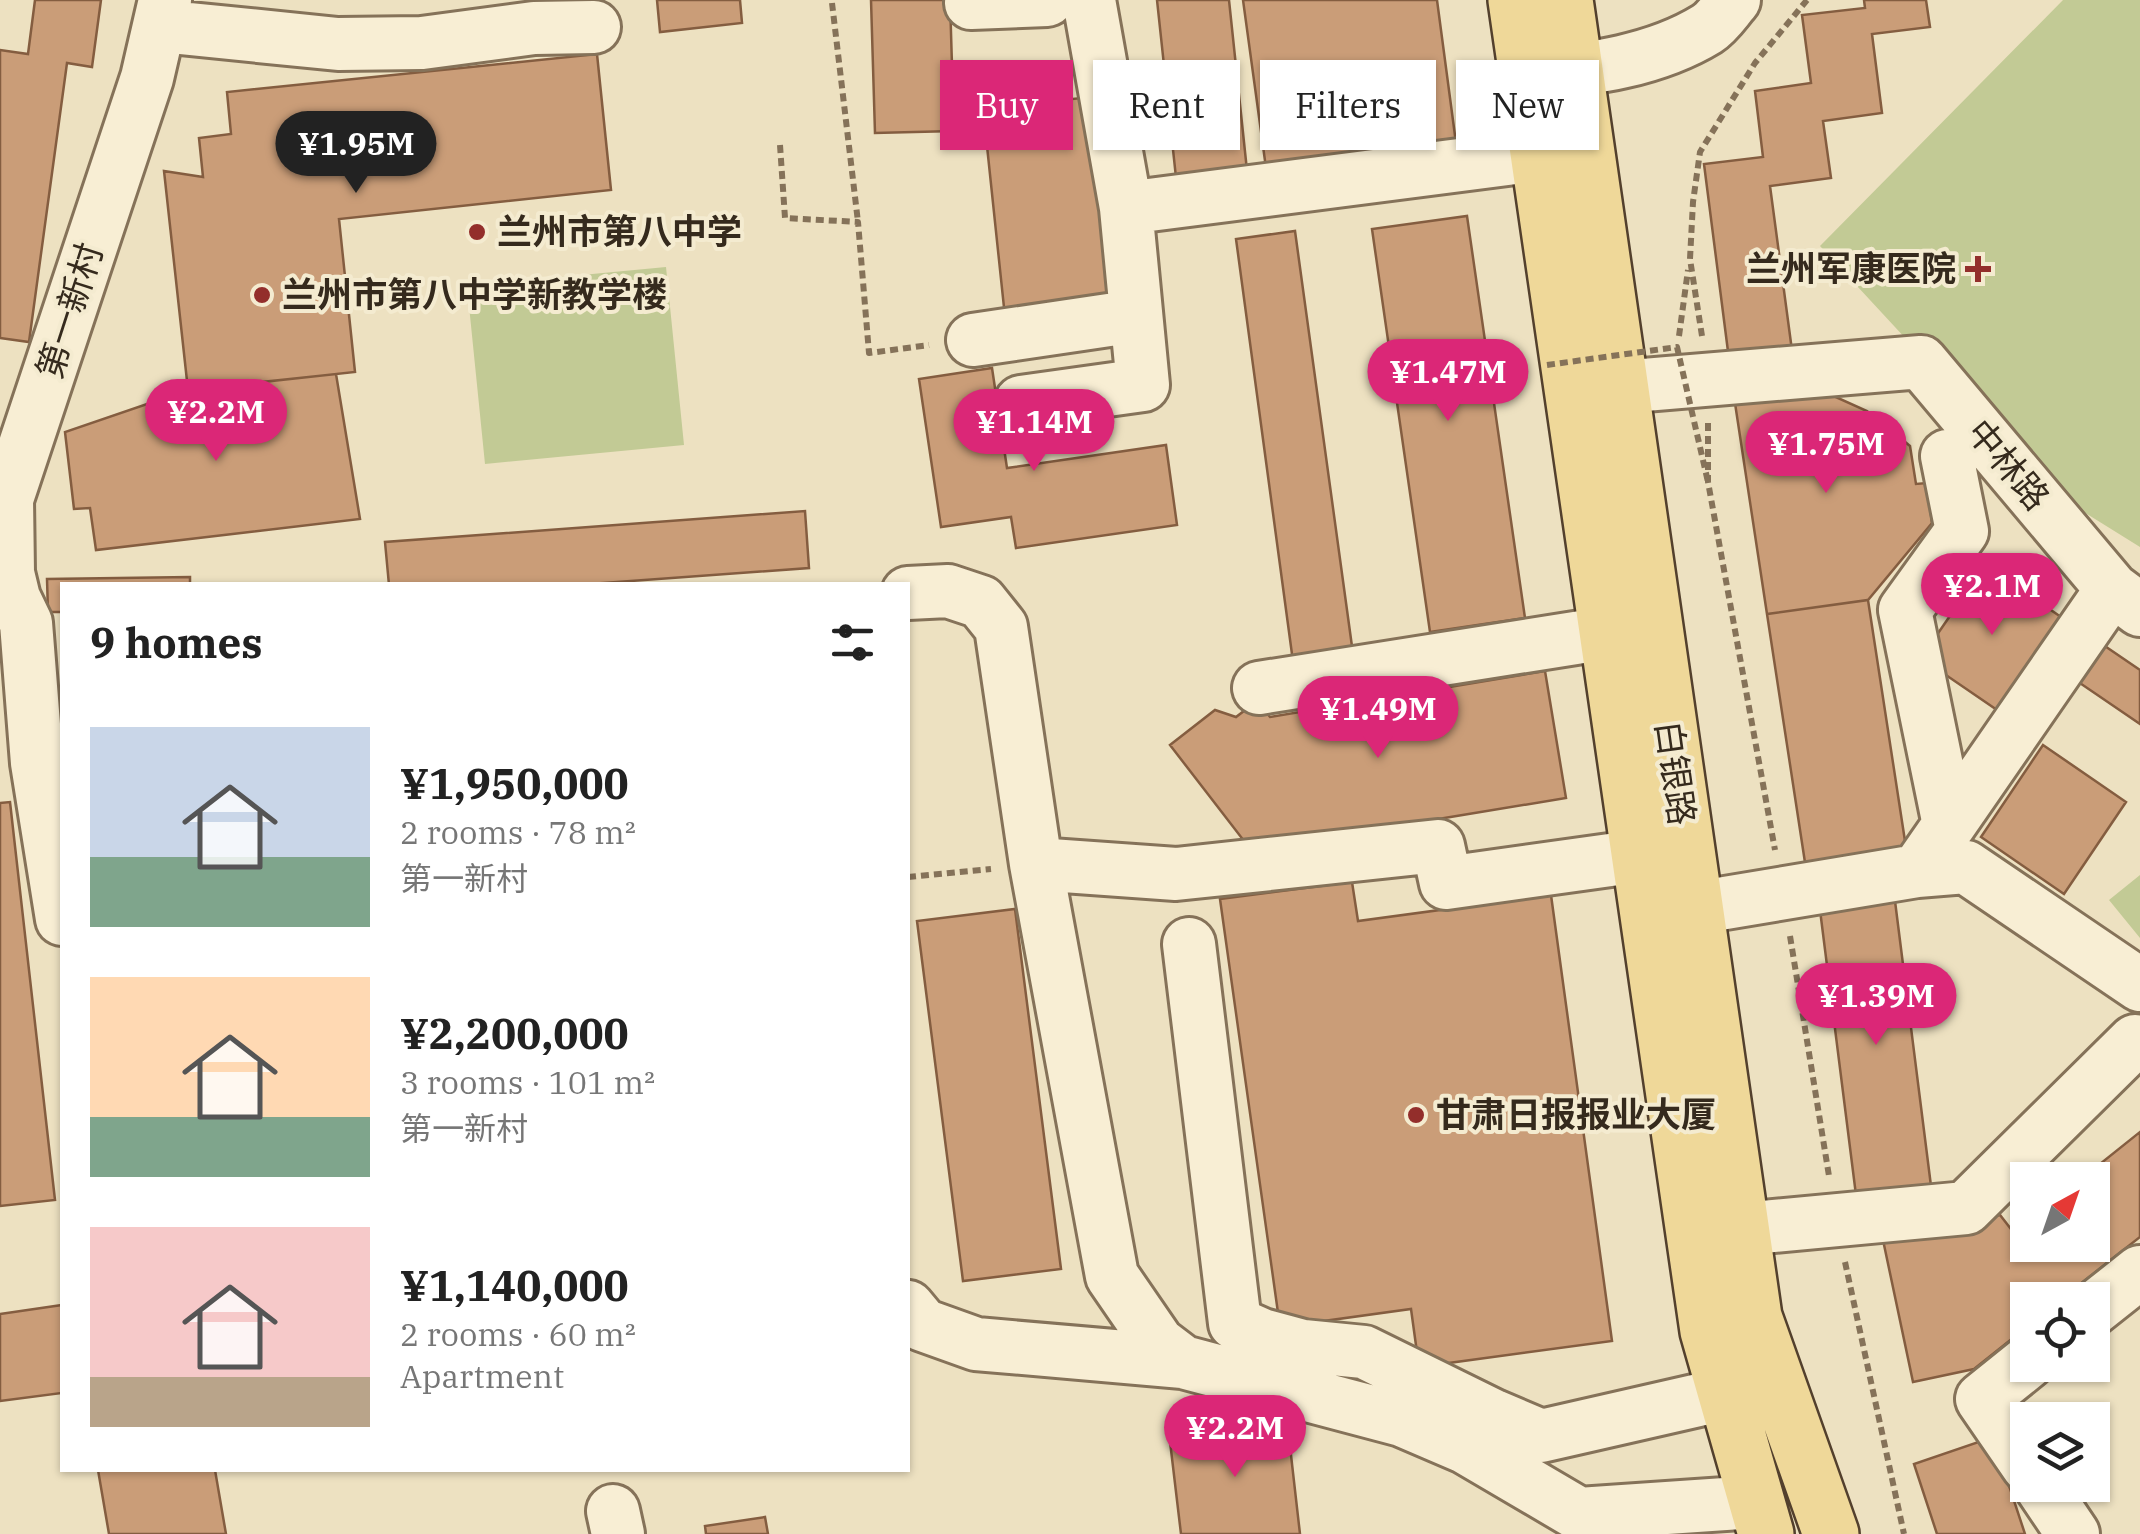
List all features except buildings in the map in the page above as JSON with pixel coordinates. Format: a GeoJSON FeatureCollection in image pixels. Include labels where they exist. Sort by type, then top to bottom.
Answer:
{"type":"FeatureCollection","features":[{"type":"Feature","properties":{"kind":"main road","name":"白银路"},"geometry":{"type":"LineString","coordinates":[[1516,0],[1545,60]]}},
{"type":"Feature","properties":{"kind":"main road","name":"白银路"},"geometry":{"type":"LineString","coordinates":[[1553,60],[1565,0]]}},
{"type":"Feature","properties":{"kind":"main road","name":"白银路"},"geometry":{"type":"LineString","coordinates":[[1539,150],[1708,1331],[1760,1518]]}},
{"type":"Feature","properties":{"kind":"main road","name":"白银路"},"geometry":{"type":"LineString","coordinates":[[1568,150],[1620,387],[1754,1317],[1831,1534]]}},
{"type":"Feature","properties":{"kind":"street"},"geometry":{"type":"LineString","coordinates":[[970,4],[1047,0]]}},
{"type":"Feature","properties":{"kind":"street"},"geometry":{"type":"LineString","coordinates":[[1021,402],[1143,384],[1126,208],[1088,0]]}},
{"type":"Feature","properties":{"kind":"street"},"geometry":{"type":"LineString","coordinates":[[1599,65],[1649,56],[1711,27],[1734,0]]}},
{"type":"Feature","properties":{"kind":"street"},"geometry":{"type":"LineString","coordinates":[[163,13],[338,44],[422,43],[534,28],[594,28]]}},
{"type":"Feature","properties":{"kind":"street","name":"第一新村"},"geometry":{"type":"LineString","coordinates":[[60,907],[37,763],[44,622],[14,598],[8,573],[8,499],[147,78],[163,13]]}},
{"type":"Feature","properties":{"kind":"street"},"geometry":{"type":"LineString","coordinates":[[1126,208],[1538,155]]}},
{"type":"Feature","properties":{"kind":"street"},"geometry":{"type":"LineString","coordinates":[[973,340],[1136,316]]}},
{"type":"Feature","properties":{"kind":"street","name":"中林路"},"geometry":{"type":"LineString","coordinates":[[1620,387],[1693,363],[1921,362],[2126,599]]}},
{"type":"Feature","properties":{"kind":"street"},"geometry":{"type":"LineString","coordinates":[[1948,456],[1962,530],[1904,610],[1949,825]]}},
{"type":"Feature","properties":{"kind":"street"},"geometry":{"type":"LineString","coordinates":[[910,593],[948,591],[980,602],[1002,628],[1036,864],[1112,1276],[1158,1343],[1183,1362]]}},
{"type":"Feature","properties":{"kind":"street"},"geometry":{"type":"LineString","coordinates":[[1918,871],[1949,825],[2126,599]]}},
{"type":"Feature","properties":{"kind":"street"},"geometry":{"type":"LineString","coordinates":[[1259,688],[1607,632]]}},
{"type":"Feature","properties":{"kind":"street"},"geometry":{"type":"LineString","coordinates":[[1036,864],[1176,874],[1438,846],[1446,883],[1639,856]]}},
{"type":"Feature","properties":{"kind":"street"},"geometry":{"type":"LineString","coordinates":[[1695,908],[1918,871],[1966,868],[2140,985]]}},
{"type":"Feature","properties":{"kind":"street"},"geometry":{"type":"LineString","coordinates":[[1189,944],[1235,1324],[1304,1346],[1364,1352],[1541,1436],[1725,1394]]}},
{"type":"Feature","properties":{"kind":"street"},"geometry":{"type":"LineString","coordinates":[[1742,1229],[1966,1208],[2135,1041]]}},
{"type":"Feature","properties":{"kind":"street"},"geometry":{"type":"LineString","coordinates":[[2110,1296],[2140,1272]]}},
{"type":"Feature","properties":{"kind":"street"},"geometry":{"type":"LineString","coordinates":[[910,1310],[923,1326],[976,1344],[1183,1362],[1402,1420],[1465,1446],[1578,1514],[1760,1518]]}},
{"type":"Feature","properties":{"kind":"street"},"geometry":{"type":"LineString","coordinates":[[2010,1376],[1982,1399],[2010,1440]]}},
{"type":"Feature","properties":{"kind":"street"},"geometry":{"type":"LineString","coordinates":[[2051,1502],[2073,1534]]}},
{"type":"Feature","properties":{"kind":"path"},"geometry":{"type":"LineString","coordinates":[[1807,0],[1755,64],[1700,152],[1690,259],[1693,363],[1708,482],[1783,894],[1836,1220],[1904,1534]]}},
{"type":"Feature","properties":{"kind":"path"},"geometry":{"type":"LineString","coordinates":[[832,3],[869,353],[973,340]]}},
{"type":"Feature","properties":{"kind":"path"},"geometry":{"type":"LineString","coordinates":[[780,145],[785,218],[858,222]]}},
{"type":"Feature","properties":{"kind":"path"},"geometry":{"type":"LineString","coordinates":[[1690,259],[1693,363],[1708,482]]}},
{"type":"Feature","properties":{"kind":"path"},"geometry":{"type":"LineString","coordinates":[[1547,365],[1693,363]]}},
{"type":"Feature","properties":{"kind":"path"},"geometry":{"type":"LineString","coordinates":[[910,877],[1036,864]]}},
{"type":"Feature","properties":{"kind":"green space","name":"兰州军康医院"},"geometry":{"type":"Polygon","coordinates":[[[2063,0],[2140,0],[2140,547],[2042,486],[1820,246],[2063,0]]]}},
{"type":"Feature","properties":{"kind":"green space"},"geometry":{"type":"Polygon","coordinates":[[[666,267],[684,445],[485,464],[467,286],[666,267]]]}},
{"type":"Feature","properties":{"kind":"green space"},"geometry":{"type":"Polygon","coordinates":[[[2140,875],[2140,938],[2109,900],[2140,875]]]}},
{"type":"Feature","properties":{"kind":"place","name":"兰州市第八中学"},"geometry":{"type":"Point","coordinates":[477,232]}},
{"type":"Feature","properties":{"kind":"place","name":"兰州军康医院"},"geometry":{"type":"Point","coordinates":[1978,269]}},
{"type":"Feature","properties":{"kind":"place","name":"兰州市第八中学新教学楼"},"geometry":{"type":"Point","coordinates":[262,295]}},
{"type":"Feature","properties":{"kind":"place","name":"甘肃日报报业大厦"},"geometry":{"type":"Point","coordinates":[1416,1115]}}]}
